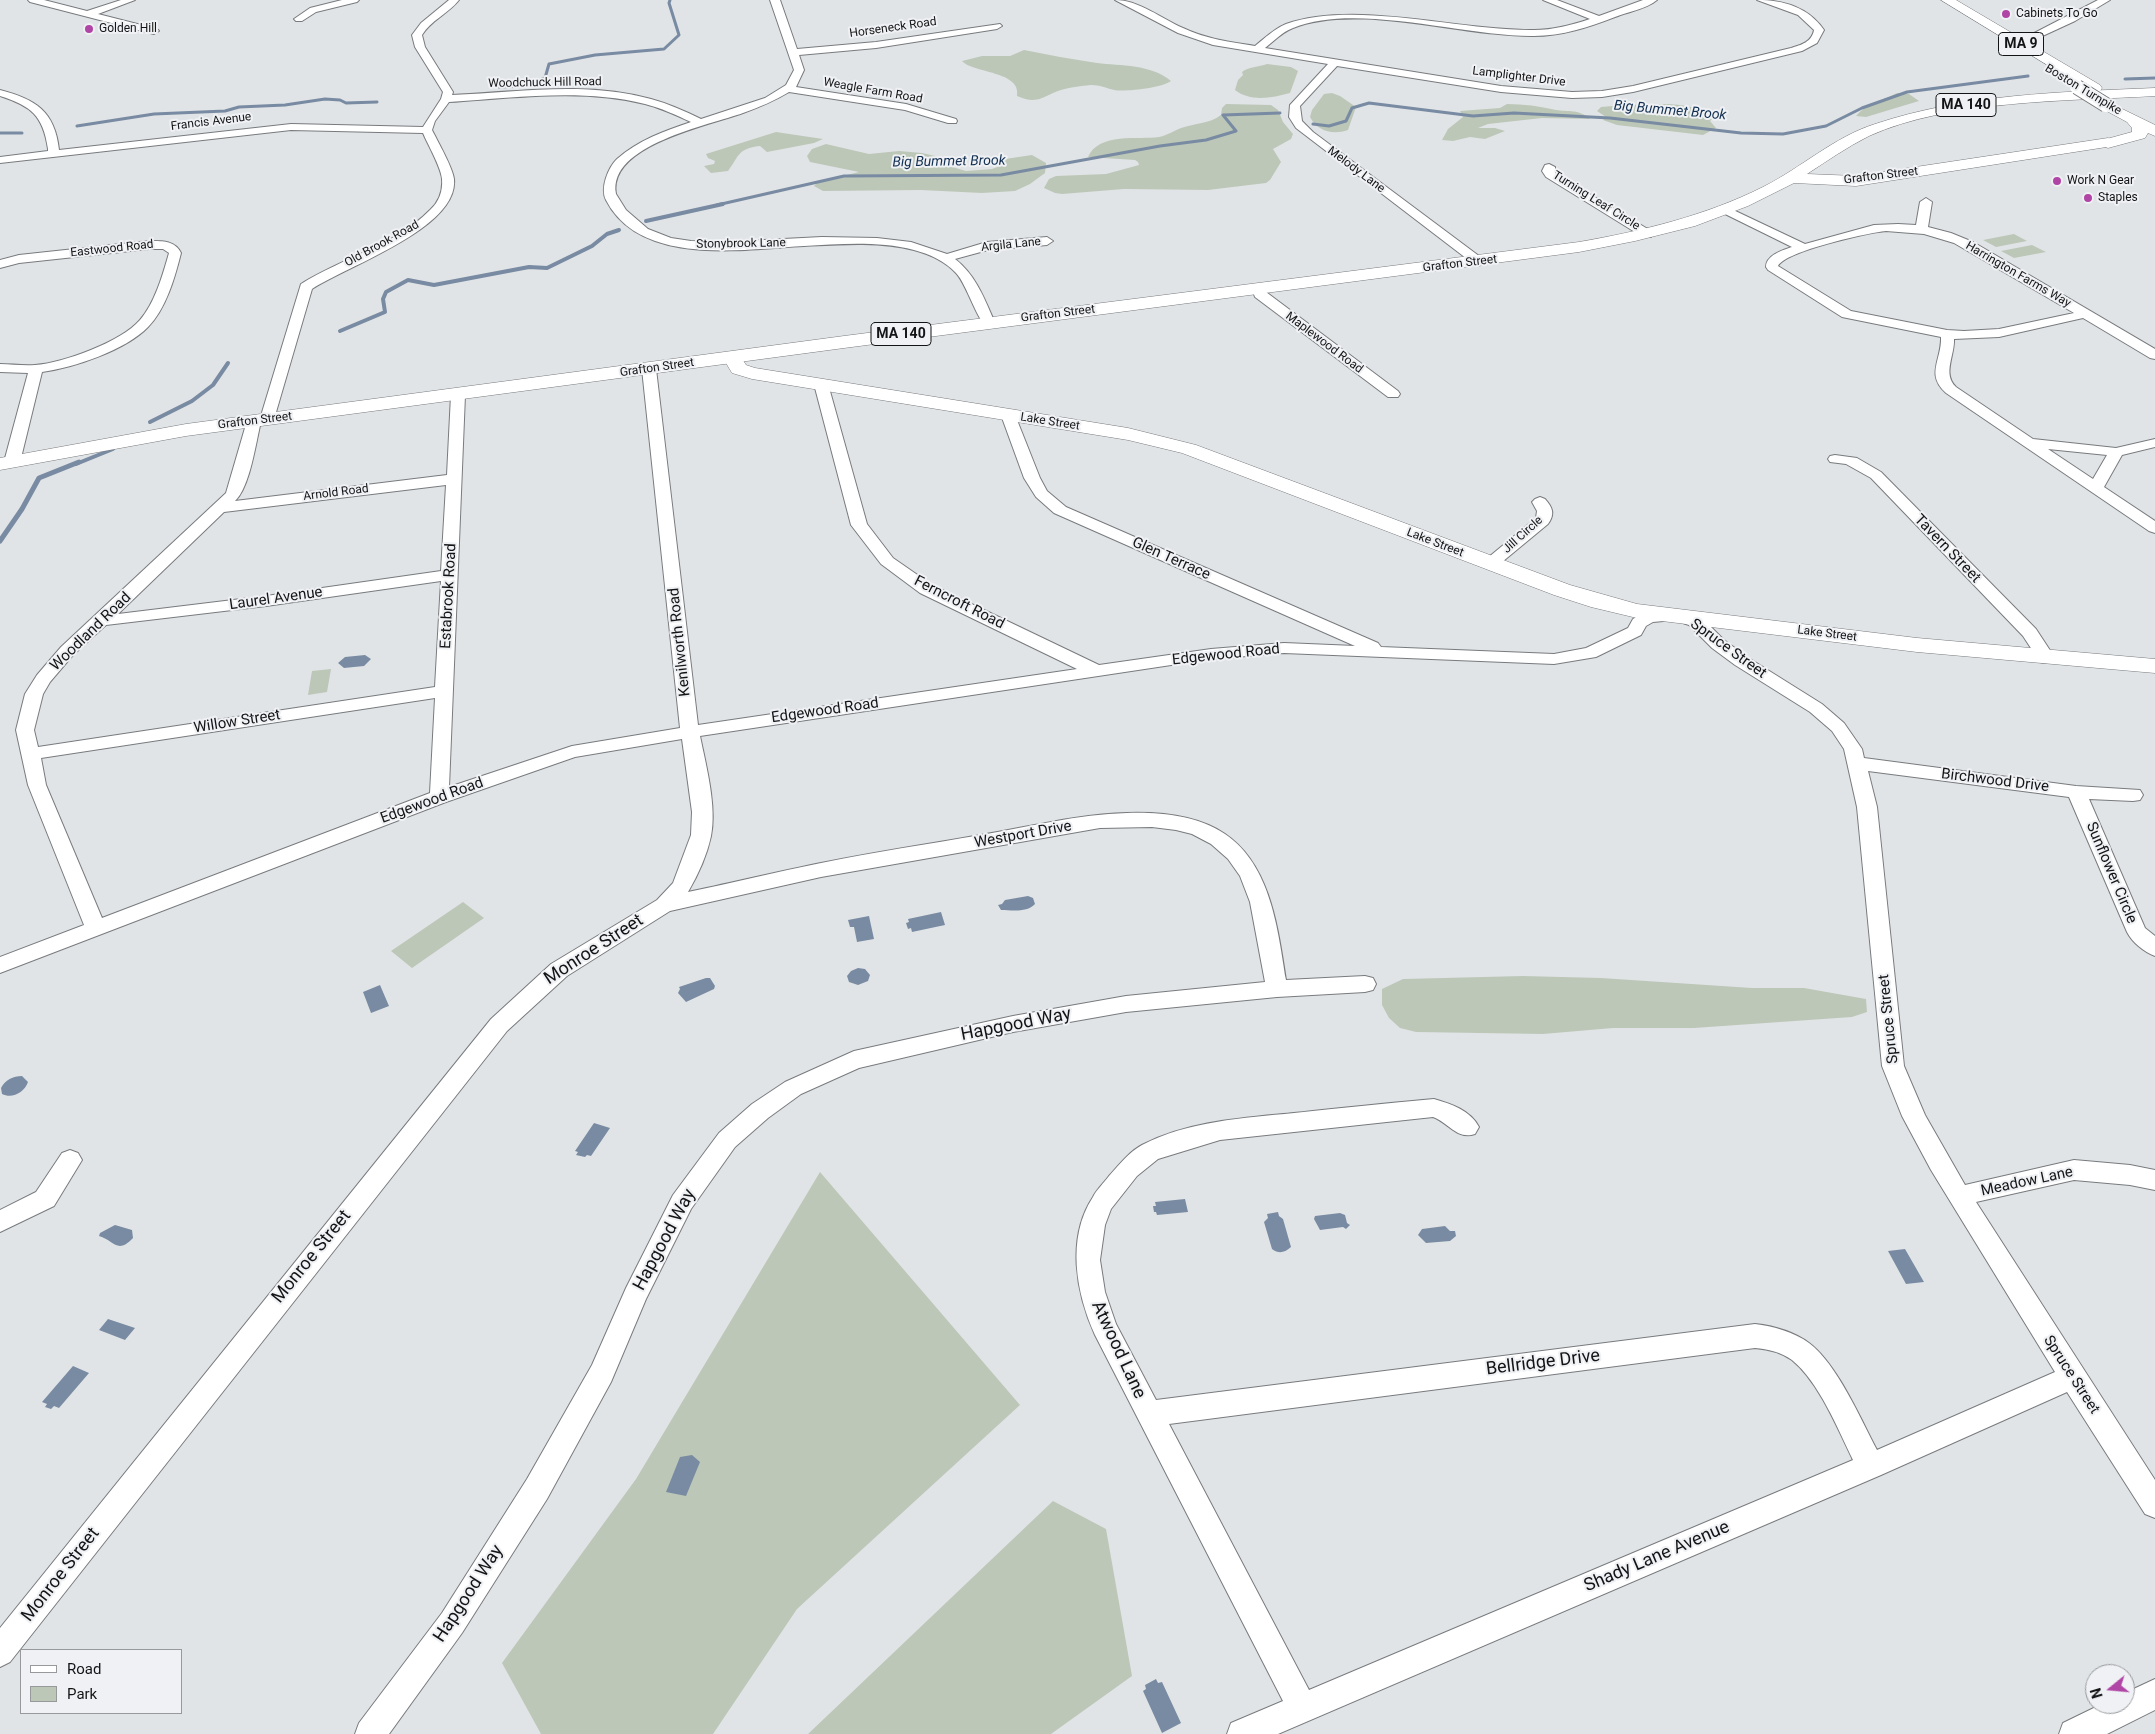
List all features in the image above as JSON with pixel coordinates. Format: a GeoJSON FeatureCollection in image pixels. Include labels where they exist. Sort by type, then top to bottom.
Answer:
{"type":"FeatureCollection","features":[{"type":"Feature","properties":{"kind":"main road","name":"Boston Turnpike"},"geometry":{"type":"LineString","coordinates":[[1934,0],[2077,87],[2155,123]]}},
{"type":"Feature","properties":{"kind":"main road","name":"Boston Turnpike"},"geometry":{"type":"LineString","coordinates":[[1947,0],[2095,88],[2133,120],[2155,131]]}},
{"type":"Feature","properties":{"kind":"main road","name":"MA 140"},"geometry":{"type":"LineString","coordinates":[[1794,178],[1819,159],[1851,139],[1878,128],[1952,108],[2037,98],[2155,92]]}},
{"type":"Feature","properties":{"kind":"main road"},"geometry":{"type":"LineString","coordinates":[[2108,143],[2140,135],[2140,127],[2133,120]]}},
{"type":"Feature","properties":{"kind":"main road"},"geometry":{"type":"LineString","coordinates":[[2108,143],[2155,142]]}},
{"type":"Feature","properties":{"kind":"main road","name":"Grafton Street"},"geometry":{"type":"LineString","coordinates":[[6,463],[130,439],[260,420],[988,323],[1578,248],[1647,234],[1725,211],[1794,178],[1838,182],[1875,178],[2108,143]]}},
{"type":"Feature","properties":{"kind":"main road"},"geometry":{"type":"LineString","coordinates":[[1819,159],[1825,167],[1841,175],[1875,178]]}},
{"type":"Feature","properties":{"kind":"main road","name":"Lake Street"},"geometry":{"type":"LineString","coordinates":[[732,358],[736,366],[742,371],[1128,434],[1189,449],[1490,564],[1599,602],[1638,611],[1914,645],[2155,666]]}},
{"type":"Feature","properties":{"kind":"street"},"geometry":{"type":"LineString","coordinates":[[33,0],[90,13],[154,31]]}},
{"type":"Feature","properties":{"kind":"street"},"geometry":{"type":"LineString","coordinates":[[90,13],[130,0]]}},
{"type":"Feature","properties":{"kind":"street"},"geometry":{"type":"LineString","coordinates":[[299,19],[314,10],[354,0]]}},
{"type":"Feature","properties":{"kind":"street"},"geometry":{"type":"LineString","coordinates":[[427,130],[432,118],[446,99],[448,92],[420,47],[417,35],[422,28],[442,13],[454,0]]}},
{"type":"Feature","properties":{"kind":"street"},"geometry":{"type":"LineString","coordinates":[[775,0],[799,75],[788,89]]}},
{"type":"Feature","properties":{"kind":"street","name":"Lamplighter Drive"},"geometry":{"type":"LineString","coordinates":[[1120,0],[1197,38],[1257,50],[1536,94],[1572,96],[1618,92],[1794,50],[1809,45],[1817,38],[1819,30],[1808,17],[1784,6],[1762,0]]}},
{"type":"Feature","properties":{"kind":"street"},"geometry":{"type":"LineString","coordinates":[[1548,0],[1598,19]]}},
{"type":"Feature","properties":{"kind":"street"},"geometry":{"type":"LineString","coordinates":[[1257,50],[1283,29],[1305,19],[1359,10],[1515,33],[1556,31],[1652,0]]}},
{"type":"Feature","properties":{"kind":"street"},"geometry":{"type":"LineString","coordinates":[[2020,44],[2072,19],[2105,0]]}},
{"type":"Feature","properties":{"kind":"street","name":"Horseneck Road"},"geometry":{"type":"LineString","coordinates":[[793,52],[876,44],[997,26]]}},
{"type":"Feature","properties":{"kind":"street","name":"Melody Lane"},"geometry":{"type":"LineString","coordinates":[[1335,62],[1295,105],[1294,113],[1296,120],[1318,141],[1479,262]]}},
{"type":"Feature","properties":{"kind":"street","name":"Weagle Farm Road"},"geometry":{"type":"LineString","coordinates":[[788,89],[891,104],[952,121]]}},
{"type":"Feature","properties":{"kind":"street","name":"Stonybrook Lane"},"geometry":{"type":"LineString","coordinates":[[788,89],[759,104],[699,122],[654,139],[629,155],[616,167],[611,177],[609,189],[616,207],[642,230],[657,238],[700,246],[856,241],[887,242],[916,246],[946,258],[956,265],[967,278],[988,323]]}},
{"type":"Feature","properties":{"kind":"street"},"geometry":{"type":"LineString","coordinates":[[0,92],[29,102],[41,113],[54,147],[53,155]]}},
{"type":"Feature","properties":{"kind":"street","name":"Woodchuck Hill Road"},"geometry":{"type":"LineString","coordinates":[[446,99],[577,93],[618,95],[659,104],[699,122]]}},
{"type":"Feature","properties":{"kind":"street","name":"Francis Avenue"},"geometry":{"type":"LineString","coordinates":[[0,160],[290,127],[427,130]]}},
{"type":"Feature","properties":{"kind":"street","name":"Old Brook Road"},"geometry":{"type":"LineString","coordinates":[[260,420],[306,287],[420,224],[441,207],[446,199],[450,185],[427,130]]}},
{"type":"Feature","properties":{"kind":"street","name":"Turning Leaf Circle"},"geometry":{"type":"LineString","coordinates":[[1549,167],[1549,173],[1553,176],[1647,234]]}},
{"type":"Feature","properties":{"kind":"street"},"geometry":{"type":"LineString","coordinates":[[1922,231],[1926,202]]}},
{"type":"Feature","properties":{"kind":"street"},"geometry":{"type":"LineString","coordinates":[[1725,211],[1804,248]]}},
{"type":"Feature","properties":{"kind":"street","name":"Harrington Farms Way"},"geometry":{"type":"LineString","coordinates":[[2085,314],[2001,333],[1972,336],[1947,334],[1847,314],[1772,267],[1772,263],[1776,259],[1804,248],[1873,229],[1895,228],[1922,231],[1948,237],[1969,245],[2155,355]]}},
{"type":"Feature","properties":{"kind":"street","name":"Argila Lane"},"geometry":{"type":"LineString","coordinates":[[946,258],[987,246],[1048,242]]}},
{"type":"Feature","properties":{"kind":"street","name":"Eastwood Road"},"geometry":{"type":"LineString","coordinates":[[0,264],[19,259],[132,246],[159,244],[174,250],[174,258],[150,315],[144,324],[128,336],[63,363],[36,369],[0,368]]}},
{"type":"Feature","properties":{"kind":"street","name":"Maplewood Road"},"geometry":{"type":"LineString","coordinates":[[1258,289],[1260,294],[1393,394]]}},
{"type":"Feature","properties":{"kind":"street"},"geometry":{"type":"LineString","coordinates":[[1947,334],[1948,348],[1941,371],[1945,385],[2155,528]]}},
{"type":"Feature","properties":{"kind":"street"},"geometry":{"type":"LineString","coordinates":[[6,463],[36,369]]}},
{"type":"Feature","properties":{"kind":"street","name":"Kenilworth Road"},"geometry":{"type":"LineString","coordinates":[[649,369],[690,730],[702,812],[701,835],[687,876],[680,888],[664,905]]}},
{"type":"Feature","properties":{"kind":"street","name":"Ferncroft Road"},"geometry":{"type":"LineString","coordinates":[[820,384],[859,525],[887,561],[900,572],[926,588],[1098,672]]}},
{"type":"Feature","properties":{"kind":"street","name":"Estabrook Road"},"geometry":{"type":"LineString","coordinates":[[439,797],[458,395]]}},
{"type":"Feature","properties":{"kind":"street","name":"Glen Terrace"},"geometry":{"type":"LineString","coordinates":[[1008,415],[1032,478],[1041,494],[1060,510],[1383,652]]}},
{"type":"Feature","properties":{"kind":"street","name":"Woodland Road"},"geometry":{"type":"LineString","coordinates":[[96,929],[37,786],[25,730],[28,712],[34,694],[43,679],[67,651],[102,621],[233,495],[260,420]]}},
{"type":"Feature","properties":{"kind":"street"},"geometry":{"type":"LineString","coordinates":[[2031,443],[2116,452],[2155,443]]}},
{"type":"Feature","properties":{"kind":"street"},"geometry":{"type":"LineString","coordinates":[[2096,488],[2116,452]]}},
{"type":"Feature","properties":{"kind":"street","name":"Tavern Street"},"geometry":{"type":"LineString","coordinates":[[1835,459],[1854,462],[1876,475],[2030,633],[2046,658]]}},
{"type":"Feature","properties":{"kind":"street","name":"Arnold Road"},"geometry":{"type":"LineString","coordinates":[[218,508],[454,479]]}},
{"type":"Feature","properties":{"kind":"street","name":"Jill Circle"},"geometry":{"type":"LineString","coordinates":[[1490,564],[1542,521],[1546,514],[1540,502]]}},
{"type":"Feature","properties":{"kind":"street","name":"Laurel Avenue"},"geometry":{"type":"LineString","coordinates":[[102,621],[450,575]]}},
{"type":"Feature","properties":{"kind":"street","name":"Edgewood Road"},"geometry":{"type":"LineString","coordinates":[[0,965],[439,797],[572,752],[690,730],[1098,672],[1211,654],[1266,648],[1531,659],[1579,656],[1590,653],[1635,631],[1639,623],[1649,617],[1675,615]]}},
{"type":"Feature","properties":{"kind":"street","name":"Spruce Street"},"geometry":{"type":"LineString","coordinates":[[1675,615],[1695,621],[1718,644],[1741,662],[1816,708],[1838,727],[1853,749],[1867,808],[1893,1066],[1905,1101],[1959,1196],[2072,1377],[2155,1504]]}},
{"type":"Feature","properties":{"kind":"street","name":"Willow Street"},"geometry":{"type":"LineString","coordinates":[[29,754],[444,691]]}},
{"type":"Feature","properties":{"kind":"street","name":"Birchwood Drive"},"geometry":{"type":"LineString","coordinates":[[1857,763],[2076,792],[2133,796]]}},
{"type":"Feature","properties":{"kind":"street","name":"Sunflower Circle"},"geometry":{"type":"LineString","coordinates":[[2076,792],[2137,932],[2155,948]]}},
{"type":"Feature","properties":{"kind":"street","name":"Westport Drive"},"geometry":{"type":"LineString","coordinates":[[664,905],[821,870],[1100,821],[1139,818],[1166,820],[1197,828],[1214,837],[1232,850],[1239,859],[1252,881],[1260,902],[1277,989]]}},
{"type":"Feature","properties":{"kind":"street","name":"Monroe Street"},"geometry":{"type":"LineString","coordinates":[[0,1652],[499,1025],[559,970],[664,905]]}},
{"type":"Feature","properties":{"kind":"street","name":"Hapgood Way"},"geometry":{"type":"LineString","coordinates":[[370,1734],[452,1623],[537,1490],[602,1373],[635,1296],[682,1202],[727,1140],[760,1111],[793,1088],[854,1060],[1013,1024],[1126,1004],[1277,989],[1365,984]]}},
{"type":"Feature","properties":{"kind":"street","name":"Atwood Lane"},"geometry":{"type":"LineString","coordinates":[[1302,1707],[1104,1327],[1092,1292],[1088,1260],[1093,1225],[1101,1204],[1129,1170],[1150,1152],[1176,1142],[1220,1130],[1434,1108],[1450,1114],[1468,1127]]}},
{"type":"Feature","properties":{"kind":"street"},"geometry":{"type":"LineString","coordinates":[[0,1222],[44,1199],[70,1160]]}},
{"type":"Feature","properties":{"kind":"street","name":"Meadow Lane"},"geometry":{"type":"LineString","coordinates":[[1959,1196],[2074,1170],[2130,1175],[2155,1180]]}},
{"type":"Feature","properties":{"kind":"street","name":"Bellridge Drive"},"geometry":{"type":"LineString","coordinates":[[1149,1414],[1763,1336],[1783,1341],[1802,1353],[1812,1363],[1835,1400],[1871,1466]]}},
{"type":"Feature","properties":{"kind":"street","name":"Shady Lane Avenue"},"geometry":{"type":"LineString","coordinates":[[1242,1734],[1871,1466],[2072,1377]]}},
{"type":"Feature","properties":{"kind":"street"},"geometry":{"type":"LineString","coordinates":[[2074,1734],[2155,1694]]}},
{"type":"Feature","properties":{"kind":"green space"},"geometry":{"type":"Polygon","coordinates":[[[1024,50],[1097,63],[1145,69],[1163,75],[1171,81],[1143,89],[1126,90],[1114,90],[1094,85],[1082,86],[1062,90],[1040,99],[1032,100],[1017,96],[1016,88],[1012,82],[1004,77],[967,65],[962,61],[982,56],[1010,56],[1024,50]]]}},
{"type":"Feature","properties":{"kind":"green space"},"geometry":{"type":"Polygon","coordinates":[[[1267,64],[1291,67],[1298,71],[1290,93],[1254,98],[1235,90],[1238,80],[1243,75],[1242,72],[1267,64]]]}},
{"type":"Feature","properties":{"kind":"green space"},"geometry":{"type":"Polygon","coordinates":[[[1332,93],[1356,107],[1348,130],[1326,131],[1317,126],[1310,117],[1312,110],[1324,94],[1332,93]]]}},
{"type":"Feature","properties":{"kind":"green space"},"geometry":{"type":"Polygon","coordinates":[[[1897,93],[1909,94],[1919,101],[1866,117],[1856,116],[1870,105],[1897,93]]]}},
{"type":"Feature","properties":{"kind":"green space"},"geometry":{"type":"Polygon","coordinates":[[[1226,104],[1271,105],[1278,110],[1283,122],[1293,134],[1291,139],[1273,149],[1281,162],[1270,180],[1266,183],[1208,190],[1124,189],[1062,194],[1044,188],[1049,179],[1056,176],[1106,174],[1139,165],[1135,160],[1088,157],[1093,149],[1110,140],[1159,137],[1181,128],[1212,120],[1221,115],[1222,108],[1226,104]]]}},
{"type":"Feature","properties":{"kind":"green space"},"geometry":{"type":"Polygon","coordinates":[[[1507,104],[1574,112],[1590,119],[1542,118],[1488,124],[1478,128],[1495,128],[1505,131],[1485,139],[1470,137],[1453,141],[1442,140],[1448,129],[1463,117],[1460,111],[1500,108],[1507,104]]]}},
{"type":"Feature","properties":{"kind":"green space"},"geometry":{"type":"Polygon","coordinates":[[[1671,104],[1694,108],[1713,118],[1710,121],[1716,128],[1703,135],[1617,125],[1603,120],[1606,117],[1597,111],[1601,107],[1671,104]]]}},
{"type":"Feature","properties":{"kind":"green space"},"geometry":{"type":"Polygon","coordinates":[[[776,132],[823,139],[814,143],[767,152],[760,146],[747,149],[740,154],[728,171],[711,173],[704,166],[714,164],[715,161],[708,158],[706,154],[776,132]]]}},
{"type":"Feature","properties":{"kind":"green space"},"geometry":{"type":"Polygon","coordinates":[[[826,144],[869,154],[899,151],[922,153],[935,156],[945,165],[966,171],[992,169],[1000,166],[1005,159],[1032,155],[1046,163],[1045,173],[1030,184],[1015,191],[982,193],[921,190],[823,191],[814,186],[818,182],[859,172],[810,162],[807,156],[812,149],[826,144]]]}},
{"type":"Feature","properties":{"kind":"green space"},"geometry":{"type":"Polygon","coordinates":[[[2014,234],[2027,241],[1996,247],[1983,240],[2014,234]]]}},
{"type":"Feature","properties":{"kind":"green space"},"geometry":{"type":"Polygon","coordinates":[[[2032,245],[2046,252],[2014,258],[2001,251],[2032,245]]]}},
{"type":"Feature","properties":{"kind":"green space"},"geometry":{"type":"Polygon","coordinates":[[[331,669],[327,692],[308,695],[312,671],[331,669]]]}},
{"type":"Feature","properties":{"kind":"green space"},"geometry":{"type":"Polygon","coordinates":[[[463,902],[484,918],[412,968],[391,951],[463,902]]]}},
{"type":"Feature","properties":{"kind":"green space"},"geometry":{"type":"Polygon","coordinates":[[[1523,976],[1601,978],[1752,988],[1804,988],[1866,999],[1867,1012],[1852,1017],[1694,1028],[1613,1028],[1543,1034],[1416,1032],[1400,1028],[1389,1018],[1382,1005],[1382,989],[1403,979],[1523,976]]]}},
{"type":"Feature","properties":{"kind":"green space"},"geometry":{"type":"Polygon","coordinates":[[[820,1172],[1020,1405],[797,1609],[713,1734],[541,1734],[502,1663],[636,1479],[820,1172]]]}},
{"type":"Feature","properties":{"kind":"green space"},"geometry":{"type":"Polygon","coordinates":[[[1053,1501],[1106,1529],[1132,1676],[1051,1734],[808,1734],[1053,1501]]]}},
{"type":"Feature","properties":{"kind":"water"},"geometry":{"type":"Polygon","coordinates":[[[365,655],[371,659],[364,666],[344,668],[338,663],[345,657],[365,655]]]}},
{"type":"Feature","properties":{"kind":"water"},"geometry":{"type":"Polygon","coordinates":[[[1028,896],[1033,898],[1035,904],[1028,909],[1001,910],[998,905],[1002,904],[1005,900],[1028,896]]]}},
{"type":"Feature","properties":{"kind":"water"},"geometry":{"type":"Polygon","coordinates":[[[941,912],[945,925],[912,932],[911,928],[908,929],[906,923],[909,922],[908,919],[941,912]]]}},
{"type":"Feature","properties":{"kind":"water"},"geometry":{"type":"Polygon","coordinates":[[[869,916],[874,939],[857,942],[854,927],[850,927],[848,920],[869,916]]]}},
{"type":"Feature","properties":{"kind":"water"},"geometry":{"type":"Polygon","coordinates":[[[858,968],[865,969],[870,975],[868,981],[858,985],[849,982],[847,976],[851,971],[858,968]]]}},
{"type":"Feature","properties":{"kind":"water"},"geometry":{"type":"Polygon","coordinates":[[[710,978],[715,986],[714,989],[686,1002],[678,993],[679,987],[710,978]]]}},
{"type":"Feature","properties":{"kind":"water"},"geometry":{"type":"Polygon","coordinates":[[[380,985],[389,1006],[371,1013],[363,992],[380,985]]]}},
{"type":"Feature","properties":{"kind":"water"},"geometry":{"type":"Polygon","coordinates":[[[22,1076],[28,1082],[21,1092],[10,1096],[2,1094],[1,1088],[7,1081],[22,1076]]]}},
{"type":"Feature","properties":{"kind":"water"},"geometry":{"type":"Polygon","coordinates":[[[594,1123],[610,1128],[591,1156],[576,1155],[578,1152],[575,1151],[594,1123]]]}},
{"type":"Feature","properties":{"kind":"water"},"geometry":{"type":"Polygon","coordinates":[[[1185,1199],[1188,1212],[1157,1215],[1154,1212],[1153,1206],[1156,1206],[1155,1202],[1185,1199]]]}},
{"type":"Feature","properties":{"kind":"water"},"geometry":{"type":"Polygon","coordinates":[[[1278,1212],[1279,1216],[1283,1219],[1291,1247],[1282,1252],[1272,1249],[1264,1222],[1268,1218],[1267,1214],[1278,1212]]]}},
{"type":"Feature","properties":{"kind":"water"},"geometry":{"type":"Polygon","coordinates":[[[1340,1213],[1345,1215],[1347,1223],[1350,1225],[1346,1229],[1343,1227],[1320,1230],[1314,1219],[1315,1216],[1340,1213]]]}},
{"type":"Feature","properties":{"kind":"water"},"geometry":{"type":"Polygon","coordinates":[[[115,1225],[132,1230],[133,1238],[128,1243],[119,1246],[99,1236],[100,1233],[115,1225]]]}},
{"type":"Feature","properties":{"kind":"water"},"geometry":{"type":"Polygon","coordinates":[[[1445,1226],[1450,1231],[1455,1231],[1456,1236],[1450,1241],[1426,1243],[1418,1235],[1422,1229],[1445,1226]]]}},
{"type":"Feature","properties":{"kind":"water"},"geometry":{"type":"Polygon","coordinates":[[[1905,1249],[1924,1282],[1906,1284],[1888,1251],[1905,1249]]]}},
{"type":"Feature","properties":{"kind":"water"},"geometry":{"type":"Polygon","coordinates":[[[108,1319],[135,1328],[125,1340],[99,1330],[108,1319]]]}},
{"type":"Feature","properties":{"kind":"water"},"geometry":{"type":"Polygon","coordinates":[[[73,1366],[89,1373],[59,1408],[54,1406],[51,1409],[45,1407],[47,1404],[42,1402],[73,1366]]]}},
{"type":"Feature","properties":{"kind":"water"},"geometry":{"type":"Polygon","coordinates":[[[692,1455],[700,1462],[686,1496],[666,1492],[680,1457],[692,1455]]]}},
{"type":"Feature","properties":{"kind":"water"},"geometry":{"type":"Polygon","coordinates":[[[1156,1679],[1158,1683],[1162,1682],[1181,1723],[1162,1733],[1143,1691],[1146,1689],[1145,1685],[1156,1679]]]}},
{"type":"Feature","properties":{"kind":"waterway"},"geometry":{"type":"LineString","coordinates":[[499,87],[525,86],[545,78],[549,64],[595,55],[664,49],[679,35],[669,3],[670,0]]}},
{"type":"Feature","properties":{"kind":"waterway","name":"Big Bummet Brook"},"geometry":{"type":"LineString","coordinates":[[1313,124],[1329,126],[1346,121],[1352,108],[1369,103],[1473,116],[1514,113],[1610,118],[1741,133],[1783,134],[1826,126],[1862,108],[1907,92],[2028,76]]}},
{"type":"Feature","properties":{"kind":"waterway","name":"Big Bummet Brook"},"geometry":{"type":"LineString","coordinates":[[2125,79],[2155,78]]}},
{"type":"Feature","properties":{"kind":"waterway"},"geometry":{"type":"LineString","coordinates":[[77,126],[154,114],[225,111],[239,107],[285,105],[325,99],[340,100],[346,103],[377,102]]}},
{"type":"Feature","properties":{"kind":"waterway","name":"Big Bummet Brook"},"geometry":{"type":"LineString","coordinates":[[717,205],[844,176],[1001,175],[1160,146],[1206,140],[1236,131],[1223,115],[1280,113]]}},
{"type":"Feature","properties":{"kind":"waterway"},"geometry":{"type":"LineString","coordinates":[[0,133],[22,133]]}},
{"type":"Feature","properties":{"kind":"waterway","name":"Big Bummet Brook"},"geometry":{"type":"LineString","coordinates":[[646,221],[723,204]]}},
{"type":"Feature","properties":{"kind":"waterway","name":"Big Bummet Brook"},"geometry":{"type":"LineString","coordinates":[[340,331],[385,312],[383,299],[386,292],[408,280],[434,285],[529,267],[547,268],[592,246],[607,234],[619,230]]}},
{"type":"Feature","properties":{"kind":"waterway","name":"Big Bummet Brook"},"geometry":{"type":"LineString","coordinates":[[150,422],[192,401],[213,385],[228,363]]}},
{"type":"Feature","properties":{"kind":"waterway","name":"Big Bummet Brook"},"geometry":{"type":"LineString","coordinates":[[76,464],[113,449]]}},
{"type":"Feature","properties":{"kind":"waterway","name":"Big Bummet Brook"},"geometry":{"type":"LineString","coordinates":[[0,541],[22,509],[39,478],[79,462]]}},
{"type":"Feature","properties":{"kind":"place","name":"Cabinets To Go"},"geometry":{"type":"Point","coordinates":[2006,14]}},
{"type":"Feature","properties":{"kind":"place","name":"Golden Hill"},"geometry":{"type":"Point","coordinates":[89,29]}},
{"type":"Feature","properties":{"kind":"place","name":"Work N Gear"},"geometry":{"type":"Point","coordinates":[2057,181]}},
{"type":"Feature","properties":{"kind":"place","name":"Staples"},"geometry":{"type":"Point","coordinates":[2088,198]}}]}
